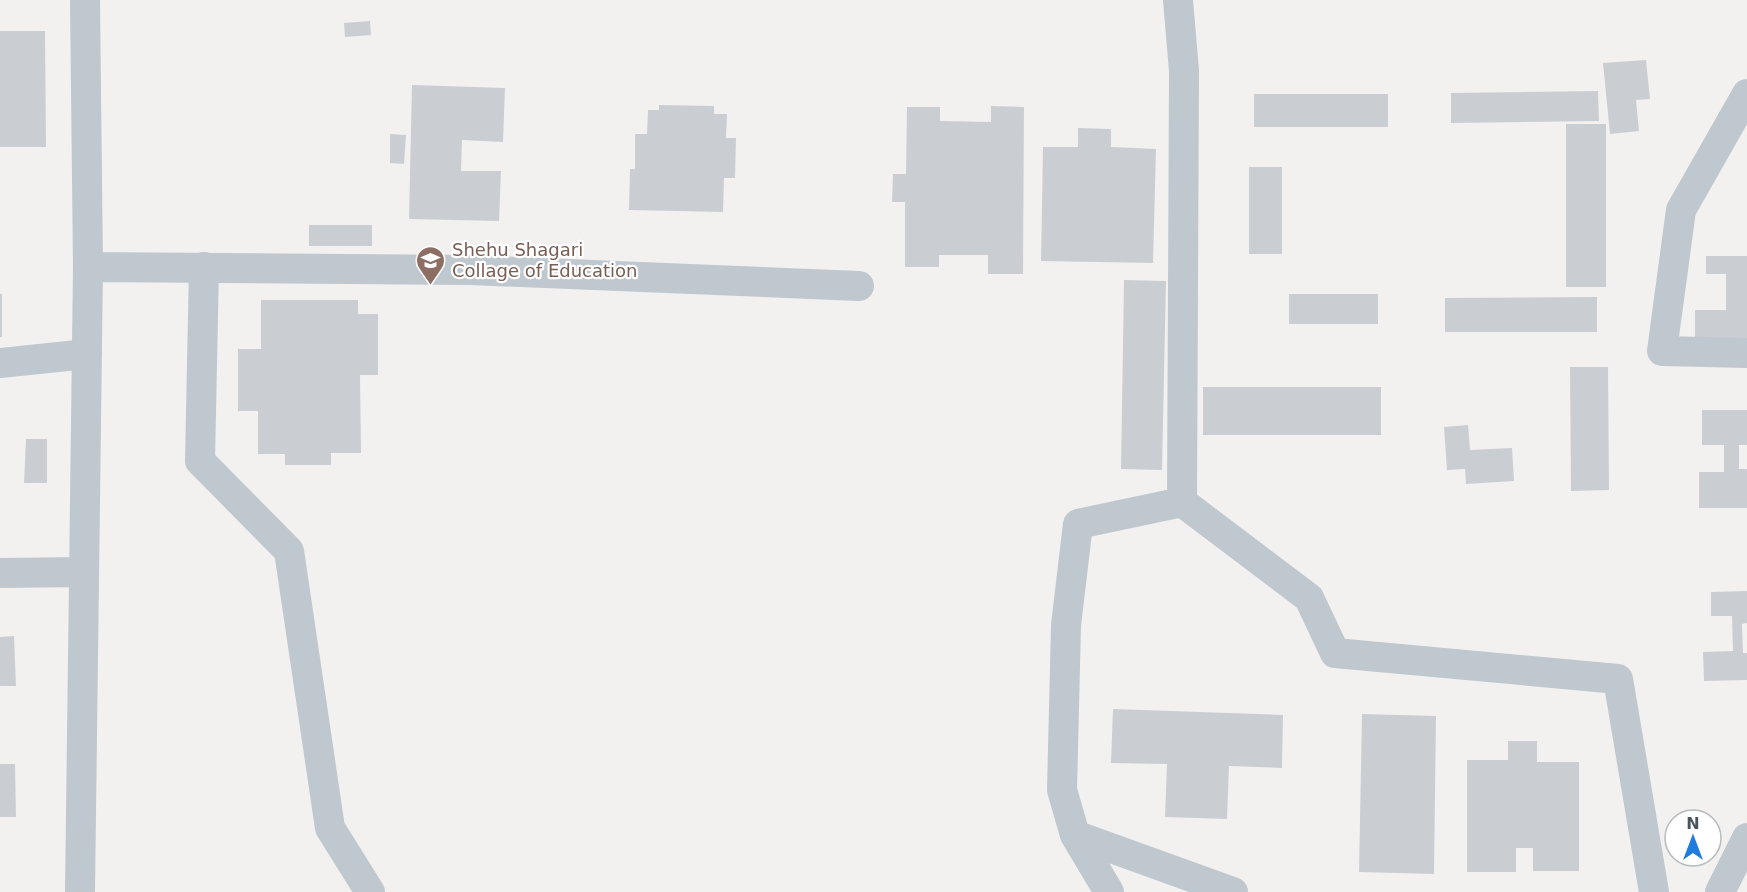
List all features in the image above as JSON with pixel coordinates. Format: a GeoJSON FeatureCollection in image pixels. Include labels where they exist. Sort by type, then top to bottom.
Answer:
{"type":"FeatureCollection","features":[{"type":"Feature","properties":{"kind":"street"},"geometry":{"type":"LineString","coordinates":[[80,892],[88,267],[85,0]]}},
{"type":"Feature","properties":{"kind":"street"},"geometry":{"type":"LineString","coordinates":[[1178,0],[1184,71],[1182,502]]}},
{"type":"Feature","properties":{"kind":"street"},"geometry":{"type":"LineString","coordinates":[[1747,94],[1681,210],[1662,351],[1747,353]]}},
{"type":"Feature","properties":{"kind":"street"},"geometry":{"type":"LineString","coordinates":[[88,267],[470,270],[859,286]]}},
{"type":"Feature","properties":{"kind":"street"},"geometry":{"type":"LineString","coordinates":[[204,267],[200,461],[289,551],[330,828],[369,892]]}},
{"type":"Feature","properties":{"kind":"street"},"geometry":{"type":"LineString","coordinates":[[0,363],[87,354]]}},
{"type":"Feature","properties":{"kind":"street"},"geometry":{"type":"LineString","coordinates":[[1109,892],[1075,835],[1062,790],[1066,625],[1078,524],[1182,502],[1309,598],[1335,653],[1618,679],[1654,892]]}},
{"type":"Feature","properties":{"kind":"street"},"geometry":{"type":"LineString","coordinates":[[0,573],[84,572]]}},
{"type":"Feature","properties":{"kind":"street"},"geometry":{"type":"LineString","coordinates":[[1075,835],[1233,892]]}},
{"type":"Feature","properties":{"kind":"street"},"geometry":{"type":"LineString","coordinates":[[1720,892],[1747,838]]}},
{"type":"Feature","properties":{"kind":"building"},"geometry":{"type":"Polygon","coordinates":[[[370,21],[371,35],[345,37],[344,23],[370,21]]]}},
{"type":"Feature","properties":{"kind":"building"},"geometry":{"type":"Polygon","coordinates":[[[0,31],[45,31],[46,147],[0,147],[0,31]]]}},
{"type":"Feature","properties":{"kind":"building"},"geometry":{"type":"Polygon","coordinates":[[[1646,60],[1650,99],[1636,100],[1639,131],[1610,134],[1603,63],[1646,60]]]}},
{"type":"Feature","properties":{"kind":"building"},"geometry":{"type":"Polygon","coordinates":[[[412,85],[505,88],[503,142],[462,140],[461,171],[501,171],[499,221],[409,219],[412,85]]]}},
{"type":"Feature","properties":{"kind":"building"},"geometry":{"type":"Polygon","coordinates":[[[1598,91],[1599,121],[1451,123],[1451,93],[1598,91]]]}},
{"type":"Feature","properties":{"kind":"building"},"geometry":{"type":"Polygon","coordinates":[[[1254,94],[1388,94],[1388,127],[1254,127],[1254,94]]]}},
{"type":"Feature","properties":{"kind":"building"},"geometry":{"type":"Polygon","coordinates":[[[659,105],[714,106],[714,114],[727,114],[726,138],[736,138],[735,178],[724,178],[723,212],[629,210],[630,169],[635,169],[635,134],[647,134],[648,110],[659,110],[659,105]]]}},
{"type":"Feature","properties":{"kind":"building"},"geometry":{"type":"Polygon","coordinates":[[[991,106],[1024,107],[1023,274],[988,274],[988,255],[939,255],[939,267],[905,267],[905,202],[892,202],[893,174],[906,174],[907,107],[940,107],[940,121],[991,122],[991,106]]]}},
{"type":"Feature","properties":{"kind":"building"},"geometry":{"type":"Polygon","coordinates":[[[1566,124],[1606,124],[1606,287],[1566,287],[1566,124]]]}},
{"type":"Feature","properties":{"kind":"building"},"geometry":{"type":"Polygon","coordinates":[[[1078,128],[1111,129],[1111,147],[1156,149],[1153,263],[1041,261],[1043,147],[1078,147],[1078,128]]]}},
{"type":"Feature","properties":{"kind":"building"},"geometry":{"type":"Polygon","coordinates":[[[390,134],[406,135],[404,164],[390,163],[390,134]]]}},
{"type":"Feature","properties":{"kind":"building"},"geometry":{"type":"Polygon","coordinates":[[[1249,167],[1282,167],[1282,254],[1249,254],[1249,167]]]}},
{"type":"Feature","properties":{"kind":"building"},"geometry":{"type":"Polygon","coordinates":[[[309,225],[372,225],[372,246],[309,246],[309,225]]]}},
{"type":"Feature","properties":{"kind":"building"},"geometry":{"type":"Polygon","coordinates":[[[1706,256],[1747,256],[1747,344],[1695,345],[1695,310],[1726,310],[1726,274],[1706,274],[1706,256]]]}},
{"type":"Feature","properties":{"kind":"building"},"geometry":{"type":"Polygon","coordinates":[[[1124,280],[1166,281],[1162,470],[1121,469],[1124,280]]]}},
{"type":"Feature","properties":{"kind":"building"},"geometry":{"type":"Polygon","coordinates":[[[0,294],[2,294],[2,337],[0,337],[0,294]]]}},
{"type":"Feature","properties":{"kind":"building"},"geometry":{"type":"Polygon","coordinates":[[[1289,294],[1378,294],[1378,324],[1289,324],[1289,294]]]}},
{"type":"Feature","properties":{"kind":"building"},"geometry":{"type":"Polygon","coordinates":[[[1597,297],[1597,332],[1445,332],[1445,298],[1597,297]]]}},
{"type":"Feature","properties":{"kind":"building"},"geometry":{"type":"Polygon","coordinates":[[[261,300],[358,300],[358,314],[378,314],[378,375],[360,375],[361,453],[331,453],[331,465],[285,465],[285,454],[258,454],[258,411],[238,411],[238,349],[261,349],[261,300]]]}},
{"type":"Feature","properties":{"kind":"building"},"geometry":{"type":"Polygon","coordinates":[[[1570,367],[1608,367],[1609,490],[1571,491],[1570,367]]]}},
{"type":"Feature","properties":{"kind":"building"},"geometry":{"type":"Polygon","coordinates":[[[1203,387],[1381,387],[1381,435],[1203,435],[1203,387]]]}},
{"type":"Feature","properties":{"kind":"building"},"geometry":{"type":"Polygon","coordinates":[[[1702,410],[1747,410],[1747,445],[1739,445],[1739,469],[1747,469],[1747,508],[1699,508],[1699,472],[1724,472],[1724,445],[1702,445],[1702,410]]]}},
{"type":"Feature","properties":{"kind":"building"},"geometry":{"type":"Polygon","coordinates":[[[1468,425],[1470,450],[1512,448],[1514,481],[1466,484],[1465,469],[1447,470],[1444,427],[1468,425]]]}},
{"type":"Feature","properties":{"kind":"building"},"geometry":{"type":"Polygon","coordinates":[[[26,439],[47,439],[47,483],[24,483],[26,439]]]}},
{"type":"Feature","properties":{"kind":"building"},"geometry":{"type":"Polygon","coordinates":[[[1747,591],[1747,623],[1742,624],[1743,653],[1747,653],[1747,680],[1704,681],[1703,652],[1733,651],[1732,616],[1711,616],[1711,592],[1747,591]]]}},
{"type":"Feature","properties":{"kind":"building"},"geometry":{"type":"Polygon","coordinates":[[[14,636],[16,686],[0,686],[0,637],[14,636]]]}},
{"type":"Feature","properties":{"kind":"building"},"geometry":{"type":"Polygon","coordinates":[[[1113,709],[1283,715],[1282,768],[1229,766],[1227,819],[1165,817],[1167,764],[1111,763],[1113,709]]]}},
{"type":"Feature","properties":{"kind":"building"},"geometry":{"type":"Polygon","coordinates":[[[1362,714],[1436,716],[1434,874],[1359,872],[1362,714]]]}},
{"type":"Feature","properties":{"kind":"building"},"geometry":{"type":"Polygon","coordinates":[[[1508,741],[1537,741],[1537,762],[1579,762],[1579,871],[1533,871],[1533,848],[1516,848],[1516,872],[1467,872],[1467,760],[1508,760],[1508,741]]]}},
{"type":"Feature","properties":{"kind":"building"},"geometry":{"type":"Polygon","coordinates":[[[0,764],[15,764],[16,817],[0,817],[0,764]]]}},
{"type":"Feature","properties":{"kind":"place","name":"Shehu Shagari Collage of Education"},"geometry":{"type":"Point","coordinates":[431,286]}}]}
